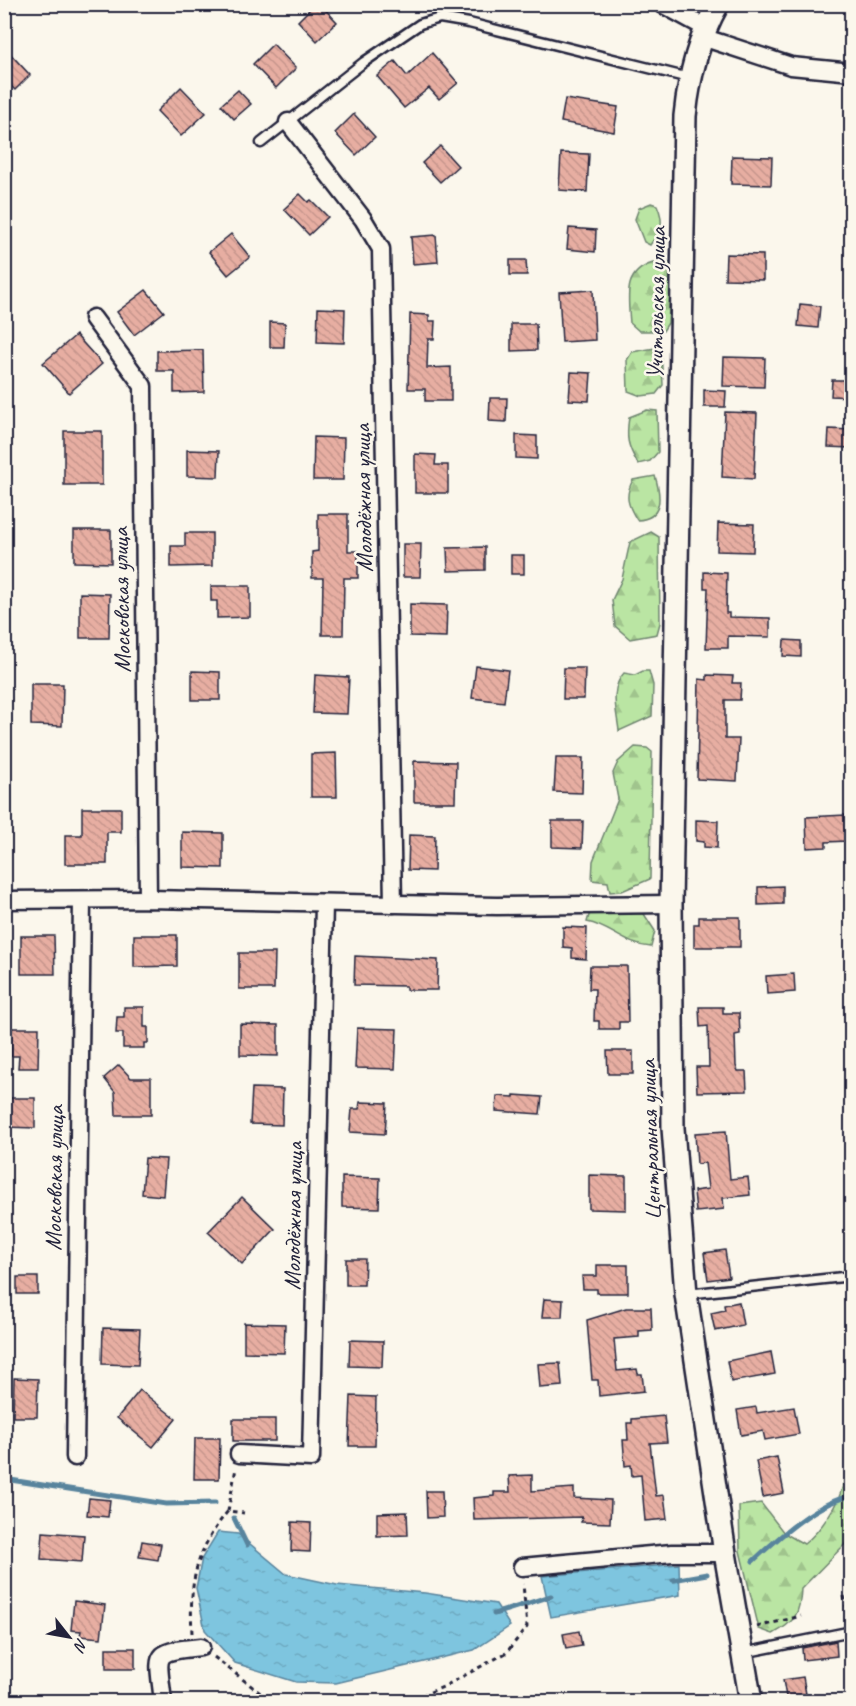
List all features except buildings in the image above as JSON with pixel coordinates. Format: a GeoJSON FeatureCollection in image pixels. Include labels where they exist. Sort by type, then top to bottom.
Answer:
{"type":"FeatureCollection","features":[{"type":"Feature","properties":{"kind":"street"},"geometry":{"type":"LineString","coordinates":[[662,4],[704,33],[791,66],[852,72]]}},
{"type":"Feature","properties":{"kind":"street","name":"Учительская улица"},"geometry":{"type":"LineString","coordinates":[[678,571],[685,116],[690,78],[704,33],[718,4]]}},
{"type":"Feature","properties":{"kind":"street","name":"Молодёжная улица"},"geometry":{"type":"LineString","coordinates":[[288,122],[363,219],[381,249],[393,904]]}},
{"type":"Feature","properties":{"kind":"street","name":"Московская улица"},"geometry":{"type":"LineString","coordinates":[[93,318],[143,386],[148,899]]}},
{"type":"Feature","properties":{"kind":"street","name":"Центральная улица"},"geometry":{"type":"LineString","coordinates":[[678,571],[671,904],[673,1137],[686,1294],[725,1553],[751,1701]]}},
{"type":"Feature","properties":{"kind":"street"},"geometry":{"type":"LineString","coordinates":[[4,900],[148,899],[497,906],[671,904]]}},
{"type":"Feature","properties":{"kind":"street","name":"Московская улица"},"geometry":{"type":"LineString","coordinates":[[75,1457],[82,900]]}},
{"type":"Feature","properties":{"kind":"street","name":"Молодёжная улица"},"geometry":{"type":"LineString","coordinates":[[239,1455],[311,1458],[324,904]]}},
{"type":"Feature","properties":{"kind":"street"},"geometry":{"type":"LineString","coordinates":[[522,1567],[672,1553],[725,1553]]}},
{"type":"Feature","properties":{"kind":"street"},"geometry":{"type":"LineString","coordinates":[[163,1701],[159,1662],[164,1653],[182,1647],[201,1647]]}},
{"type":"Feature","properties":{"kind":"lane"},"geometry":{"type":"LineString","coordinates":[[261,143],[374,55],[420,24],[440,18],[469,23],[690,78]]}},
{"type":"Feature","properties":{"kind":"lane"},"geometry":{"type":"LineString","coordinates":[[686,1294],[852,1276]]}},
{"type":"Feature","properties":{"kind":"lane"},"geometry":{"type":"LineString","coordinates":[[742,1653],[852,1630]]}},
{"type":"Feature","properties":{"kind":"path"},"geometry":{"type":"LineString","coordinates":[[239,1455],[228,1511],[212,1531],[200,1554],[190,1598],[193,1638],[201,1647],[272,1701]]}},
{"type":"Feature","properties":{"kind":"path"},"geometry":{"type":"LineString","coordinates":[[228,1511],[244,1513]]}},
{"type":"Feature","properties":{"kind":"path"},"geometry":{"type":"LineString","coordinates":[[405,1701],[443,1687],[506,1653],[527,1627],[522,1567]]}},
{"type":"Feature","properties":{"kind":"path"},"geometry":{"type":"LineString","coordinates":[[844,1596],[852,1630]]}},
{"type":"Feature","properties":{"kind":"green space"},"geometry":{"type":"Polygon","coordinates":[[[651,203],[657,205],[661,222],[650,245],[644,242],[635,219],[639,208],[651,203]]]}},
{"type":"Feature","properties":{"kind":"green space"},"geometry":{"type":"Polygon","coordinates":[[[653,263],[670,263],[672,266],[668,323],[663,331],[639,331],[630,323],[628,295],[636,272],[653,263]]]}},
{"type":"Feature","properties":{"kind":"green space"},"geometry":{"type":"Polygon","coordinates":[[[655,348],[661,351],[663,385],[656,394],[641,396],[628,391],[627,360],[632,352],[655,348]]]}},
{"type":"Feature","properties":{"kind":"green space"},"geometry":{"type":"Polygon","coordinates":[[[647,410],[657,411],[658,452],[650,461],[638,464],[628,441],[629,417],[647,410]]]}},
{"type":"Feature","properties":{"kind":"green space"},"geometry":{"type":"Polygon","coordinates":[[[655,476],[659,491],[656,511],[646,519],[637,520],[628,501],[630,486],[633,480],[655,476]]]}},
{"type":"Feature","properties":{"kind":"green space"},"geometry":{"type":"Polygon","coordinates":[[[651,532],[659,537],[660,623],[657,634],[630,639],[615,626],[612,600],[622,579],[630,542],[651,532]]]}},
{"type":"Feature","properties":{"kind":"green space"},"geometry":{"type":"Polygon","coordinates":[[[649,671],[653,685],[652,716],[619,731],[615,693],[619,679],[624,673],[635,675],[649,671]]]}},
{"type":"Feature","properties":{"kind":"green space"},"geometry":{"type":"Polygon","coordinates":[[[635,747],[647,748],[652,752],[650,879],[622,891],[610,892],[608,882],[592,880],[593,861],[618,799],[613,773],[618,762],[635,747]]]}},
{"type":"Feature","properties":{"kind":"green space"},"geometry":{"type":"Polygon","coordinates":[[[618,911],[644,914],[655,931],[651,947],[625,940],[596,924],[587,922],[590,912],[618,911]]]}},
{"type":"Feature","properties":{"kind":"green space"},"geometry":{"type":"Polygon","coordinates":[[[851,1471],[851,1538],[801,1589],[798,1611],[787,1625],[773,1634],[759,1629],[740,1551],[739,1506],[761,1503],[784,1533],[804,1544],[828,1517],[851,1471]]]}},
{"type":"Feature","properties":{"kind":"water"},"geometry":{"type":"Polygon","coordinates":[[[218,1532],[238,1534],[286,1574],[337,1585],[425,1593],[496,1604],[510,1626],[474,1650],[336,1683],[296,1682],[235,1663],[205,1630],[196,1588],[202,1558],[218,1532]]]}},
{"type":"Feature","properties":{"kind":"water"},"geometry":{"type":"Polygon","coordinates":[[[679,1564],[680,1595],[551,1617],[542,1576],[679,1564]]]}},
{"type":"Feature","properties":{"kind":"waterway"},"geometry":{"type":"LineString","coordinates":[[4,1479],[166,1504],[215,1503]]}},
{"type":"Feature","properties":{"kind":"waterway"},"geometry":{"type":"LineString","coordinates":[[753,1561],[812,1513],[839,1499],[852,1496]]}},
{"type":"Feature","properties":{"kind":"waterway"},"geometry":{"type":"LineString","coordinates":[[234,1518],[247,1545]]}},
{"type":"Feature","properties":{"kind":"waterway"},"geometry":{"type":"LineString","coordinates":[[673,1580],[707,1574]]}},
{"type":"Feature","properties":{"kind":"waterway"},"geometry":{"type":"LineString","coordinates":[[494,1614],[551,1596]]}}]}
